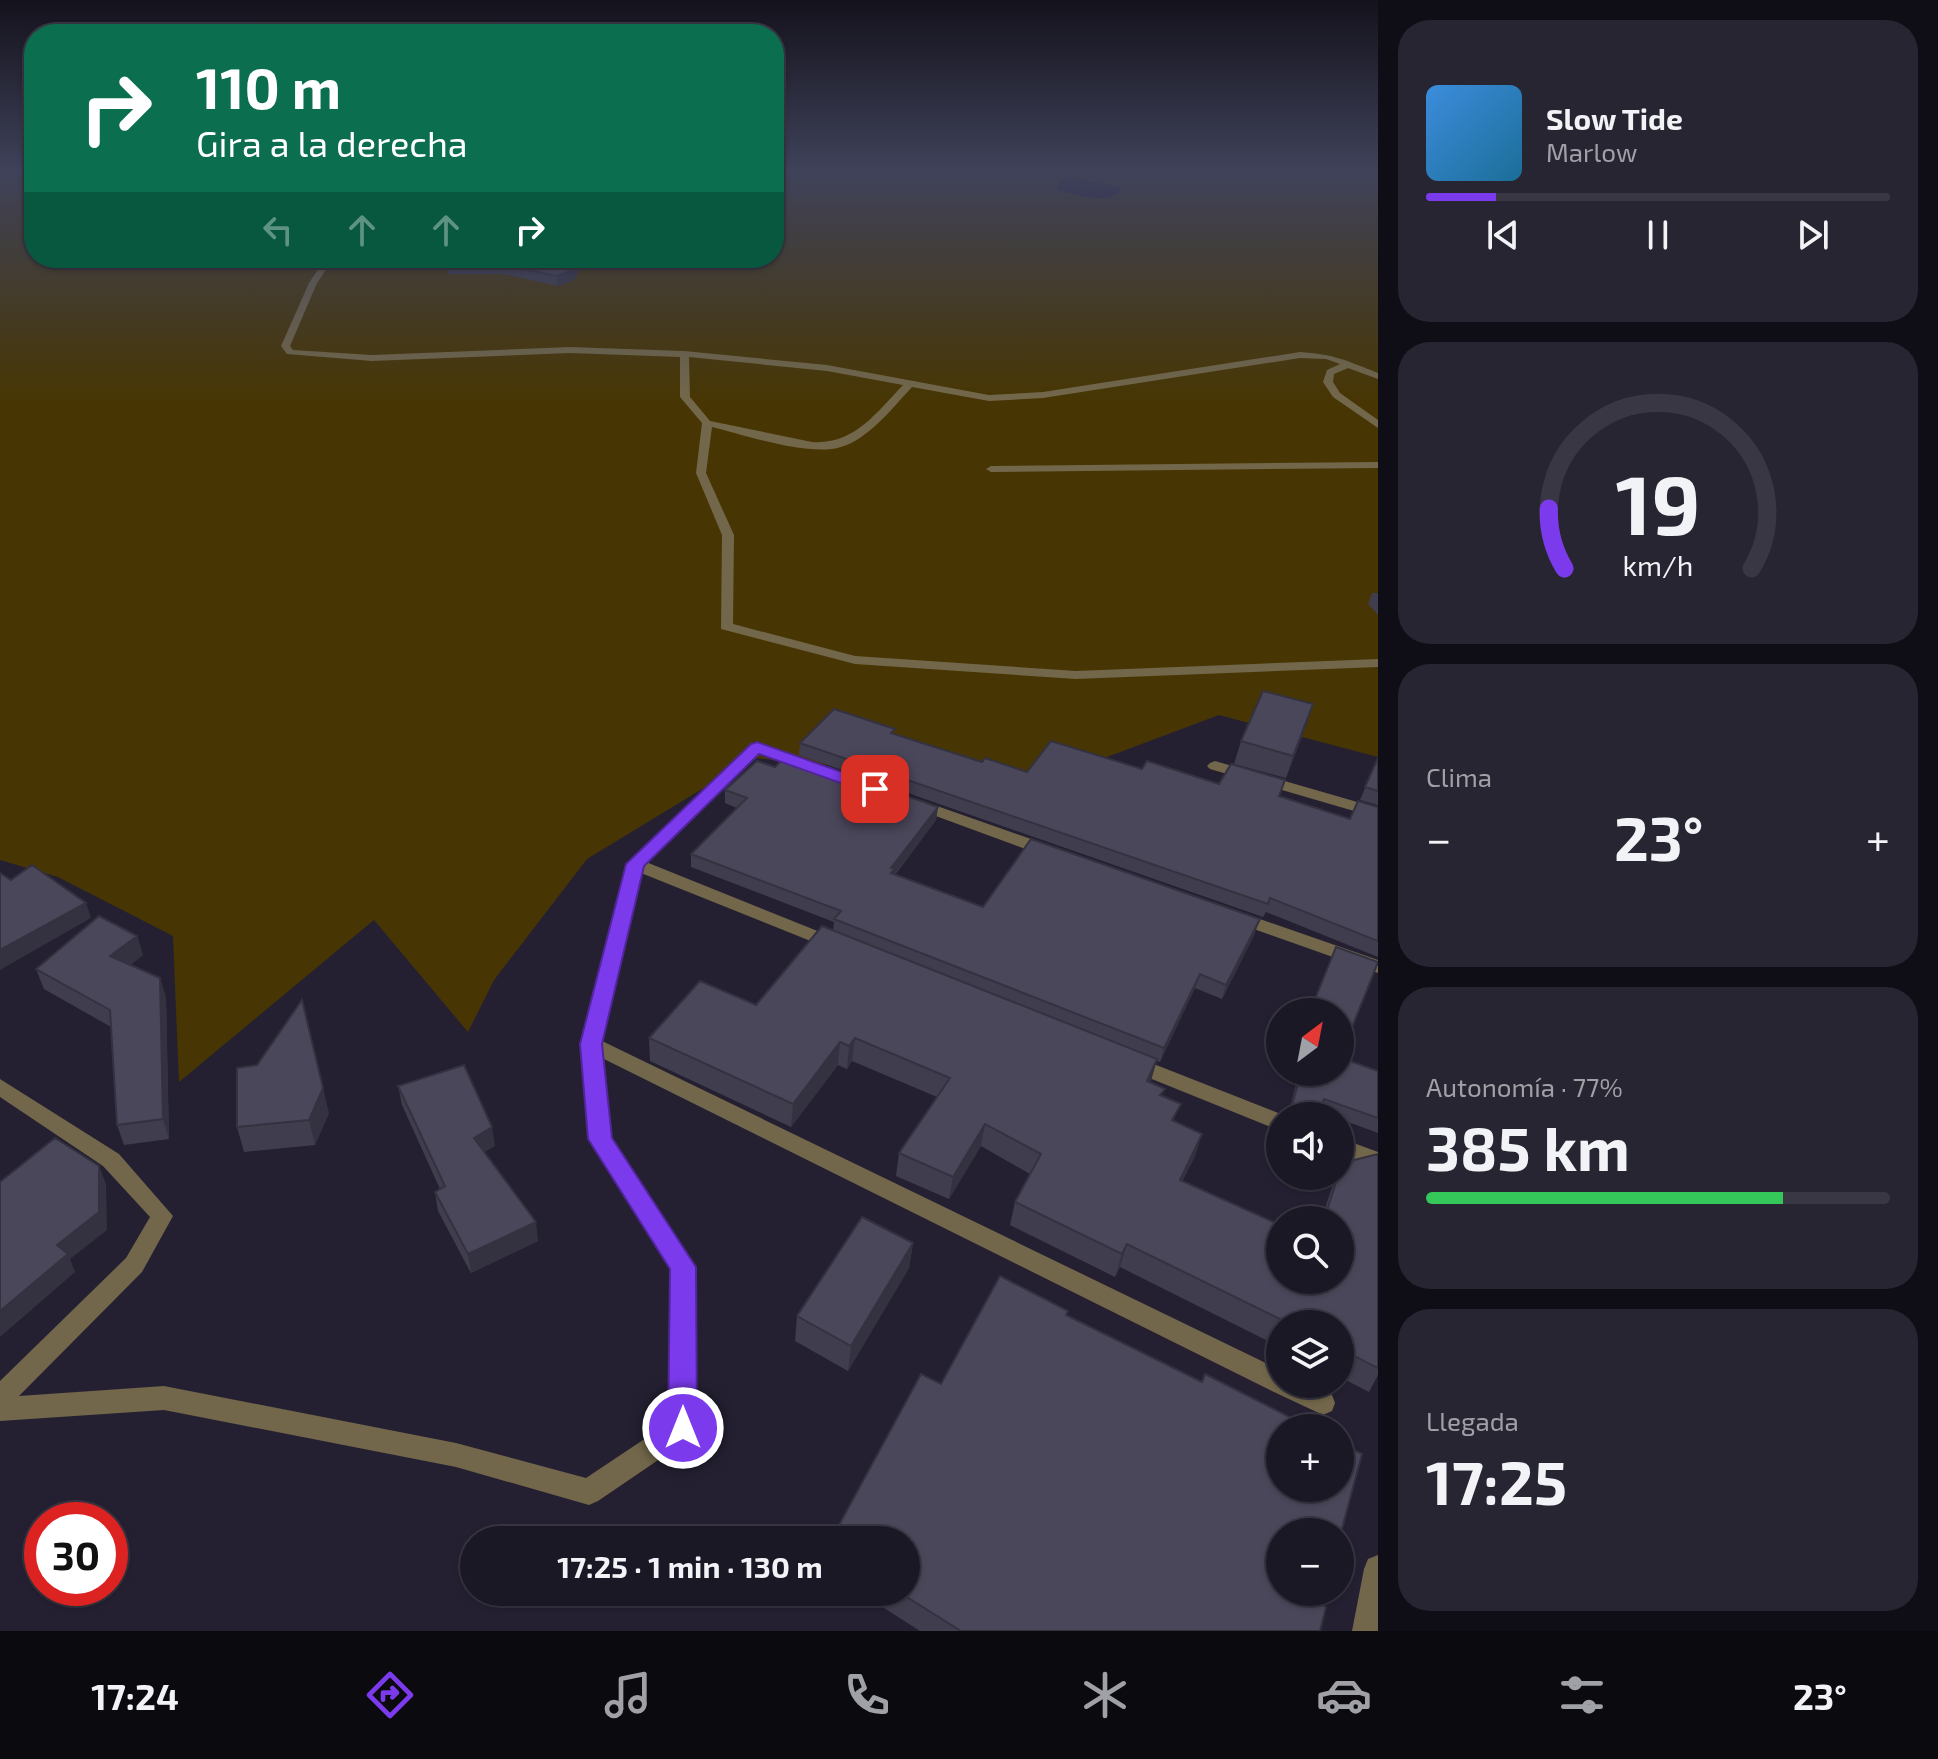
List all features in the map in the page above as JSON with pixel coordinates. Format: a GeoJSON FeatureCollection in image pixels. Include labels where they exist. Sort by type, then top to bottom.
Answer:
{"type":"FeatureCollection","features":[{"type":"Feature","properties":{"kind":"street"},"geometry":{"type":"LineString","coordinates":[[323,268],[313,283],[285,346],[290,352],[372,358],[581,350],[684,354],[827,368],[989,398],[1012,398],[1279,357],[1327,356],[1378,376]]}},
{"type":"Feature","properties":{"kind":"street"},"geometry":{"type":"LineString","coordinates":[[684,354],[685,397],[707,423],[817,446],[839,445],[884,410],[909,384]]}},
{"type":"Feature","properties":{"kind":"street"},"geometry":{"type":"LineString","coordinates":[[1349,364],[1330,372],[1328,382],[1336,395],[1378,425]]}},
{"type":"Feature","properties":{"kind":"street"},"geometry":{"type":"LineString","coordinates":[[707,423],[701,473],[728,535],[726,626],[855,660],[1076,675],[1378,663]]}},
{"type":"Feature","properties":{"kind":"street"},"geometry":{"type":"LineString","coordinates":[[991,469],[1378,465]]}},
{"type":"Feature","properties":{"kind":"street"},"geometry":{"type":"LineString","coordinates":[[0,1409],[164,1398],[456,1455],[589,1492],[683,1428],[683,1267],[600,1139],[591,1044],[635,864],[757,748],[816,769]]}},
{"type":"Feature","properties":{"kind":"street"},"geometry":{"type":"LineString","coordinates":[[1215,766],[1378,813]]}},
{"type":"Feature","properties":{"kind":"street"},"geometry":{"type":"LineString","coordinates":[[905,800],[1067,858]]}},
{"type":"Feature","properties":{"kind":"street"},"geometry":{"type":"LineString","coordinates":[[635,864],[855,952]]}},
{"type":"Feature","properties":{"kind":"street"},"geometry":{"type":"LineString","coordinates":[[1215,910],[1378,967]]}},
{"type":"Feature","properties":{"kind":"street"},"geometry":{"type":"LineString","coordinates":[[591,1044],[1266,1375]]}},
{"type":"Feature","properties":{"kind":"street"},"geometry":{"type":"LineString","coordinates":[[1119,1057],[1266,1116]]}},
{"type":"Feature","properties":{"kind":"street"},"geometry":{"type":"LineString","coordinates":[[0,1087],[111,1160],[162,1216],[134,1265],[0,1398]]}},
{"type":"Feature","properties":{"kind":"street"},"geometry":{"type":"LineString","coordinates":[[1354,1152],[1378,1161]]}},
{"type":"Feature","properties":{"kind":"street"},"geometry":{"type":"LineString","coordinates":[[1313,1398],[1323,1403]]}},
{"type":"Feature","properties":{"kind":"street"},"geometry":{"type":"LineString","coordinates":[[1366,1631],[1378,1569]]}},
{"type":"Feature","properties":{"kind":"shaded area"},"geometry":{"type":"Polygon","coordinates":[[[0,246],[24,246],[24,268],[784,268],[784,246],[1378,246],[1378,757],[1219,715],[1035,784],[753,758],[587,859],[494,980],[468,1032],[374,920],[179,1082],[173,936],[58,877],[0,860],[0,246]]]}},
{"type":"Feature","properties":{"kind":"building"},"geometry":{"type":"Polygon","coordinates":[[[518,268],[574,268],[557,276],[518,268]]]}},
{"type":"Feature","properties":{"kind":"building"},"geometry":{"type":"Polygon","coordinates":[[[1263,691],[1313,704],[1293,756],[1241,741],[1263,691]]]}},
{"type":"Feature","properties":{"kind":"building"},"geometry":{"type":"Polygon","coordinates":[[[834,709],[895,729],[891,733],[982,762],[985,758],[1027,772],[1051,741],[1142,769],[1147,761],[1219,784],[1231,764],[1285,780],[1279,796],[1350,819],[1358,801],[1378,807],[1378,941],[1270,898],[1268,904],[800,743],[834,709]]]}},
{"type":"Feature","properties":{"kind":"building"},"geometry":{"type":"Polygon","coordinates":[[[788,754],[938,807],[891,868],[895,869],[891,873],[983,907],[1031,839],[1260,919],[1226,985],[1200,974],[1164,1048],[834,919],[841,911],[691,854],[747,798],[725,790],[757,761],[775,767],[788,754]]]}},
{"type":"Feature","properties":{"kind":"building"},"geometry":{"type":"Polygon","coordinates":[[[1378,758],[1378,791],[1365,787],[1378,758]]]}},
{"type":"Feature","properties":{"kind":"building"},"geometry":{"type":"Polygon","coordinates":[[[32,865],[86,903],[0,950],[0,873],[11,880],[32,865]]]}},
{"type":"Feature","properties":{"kind":"building"},"geometry":{"type":"Polygon","coordinates":[[[99,916],[137,936],[110,956],[160,978],[163,1119],[117,1125],[110,1010],[36,969],[99,916]]]}},
{"type":"Feature","properties":{"kind":"building"},"geometry":{"type":"Polygon","coordinates":[[[822,926],[1157,1059],[1147,1081],[1165,1089],[1160,1095],[1181,1104],[1172,1120],[1202,1134],[1180,1180],[1266,1219],[1266,1294],[1354,1294],[1354,1206],[1328,1206],[1334,1190],[1354,1190],[1354,1160],[1378,1154],[1378,1368],[1354,1356],[1354,1310],[1266,1312],[1127,1244],[1122,1254],[1015,1202],[1041,1154],[985,1124],[953,1177],[899,1153],[950,1078],[855,1038],[849,1046],[840,1042],[793,1104],[649,1038],[700,981],[756,1005],[822,926]]]}},
{"type":"Feature","properties":{"kind":"building"},"geometry":{"type":"Polygon","coordinates":[[[1336,947],[1378,962],[1354,1022],[1354,998],[1316,998],[1336,947]]]}},
{"type":"Feature","properties":{"kind":"building"},"geometry":{"type":"Polygon","coordinates":[[[302,1000],[323,1088],[309,1120],[237,1127],[237,1068],[257,1065],[302,1000]]]}},
{"type":"Feature","properties":{"kind":"building"},"geometry":{"type":"Polygon","coordinates":[[[1354,1062],[1378,1071],[1378,1118],[1354,1110],[1354,1102],[1324,1099],[1323,1102],[1293,1102],[1297,1086],[1354,1086],[1354,1062]]]}},
{"type":"Feature","properties":{"kind":"building"},"geometry":{"type":"Polygon","coordinates":[[[464,1065],[492,1127],[474,1138],[536,1222],[468,1254],[435,1192],[445,1186],[398,1086],[464,1065]]]}},
{"type":"Feature","properties":{"kind":"building"},"geometry":{"type":"Polygon","coordinates":[[[55,1138],[99,1166],[99,1212],[57,1245],[68,1254],[0,1311],[0,1182],[55,1138]]]}},
{"type":"Feature","properties":{"kind":"building"},"geometry":{"type":"Polygon","coordinates":[[[862,1217],[913,1243],[851,1346],[797,1316],[862,1217]]]}},
{"type":"Feature","properties":{"kind":"building"},"geometry":{"type":"Polygon","coordinates":[[[1000,1276],[1068,1311],[1066,1315],[1202,1382],[1205,1374],[1284,1414],[1266,1414],[1266,1502],[1349,1502],[1345,1518],[1266,1518],[1266,1606],[1324,1606],[1320,1631],[961,1631],[920,1605],[920,1526],[839,1526],[921,1374],[941,1384],[1000,1276]]]}},
{"type":"Feature","properties":{"kind":"building"},"geometry":{"type":"Polygon","coordinates":[[[1354,1450],[1362,1454],[1354,1484],[1354,1450]]]}},
{"type":"Feature","properties":{"kind":"route"},"geometry":{"type":"LineString","coordinates":[[683,1428],[683,1267],[600,1139],[591,1044],[635,864],[757,748],[875,789]]}}]}
